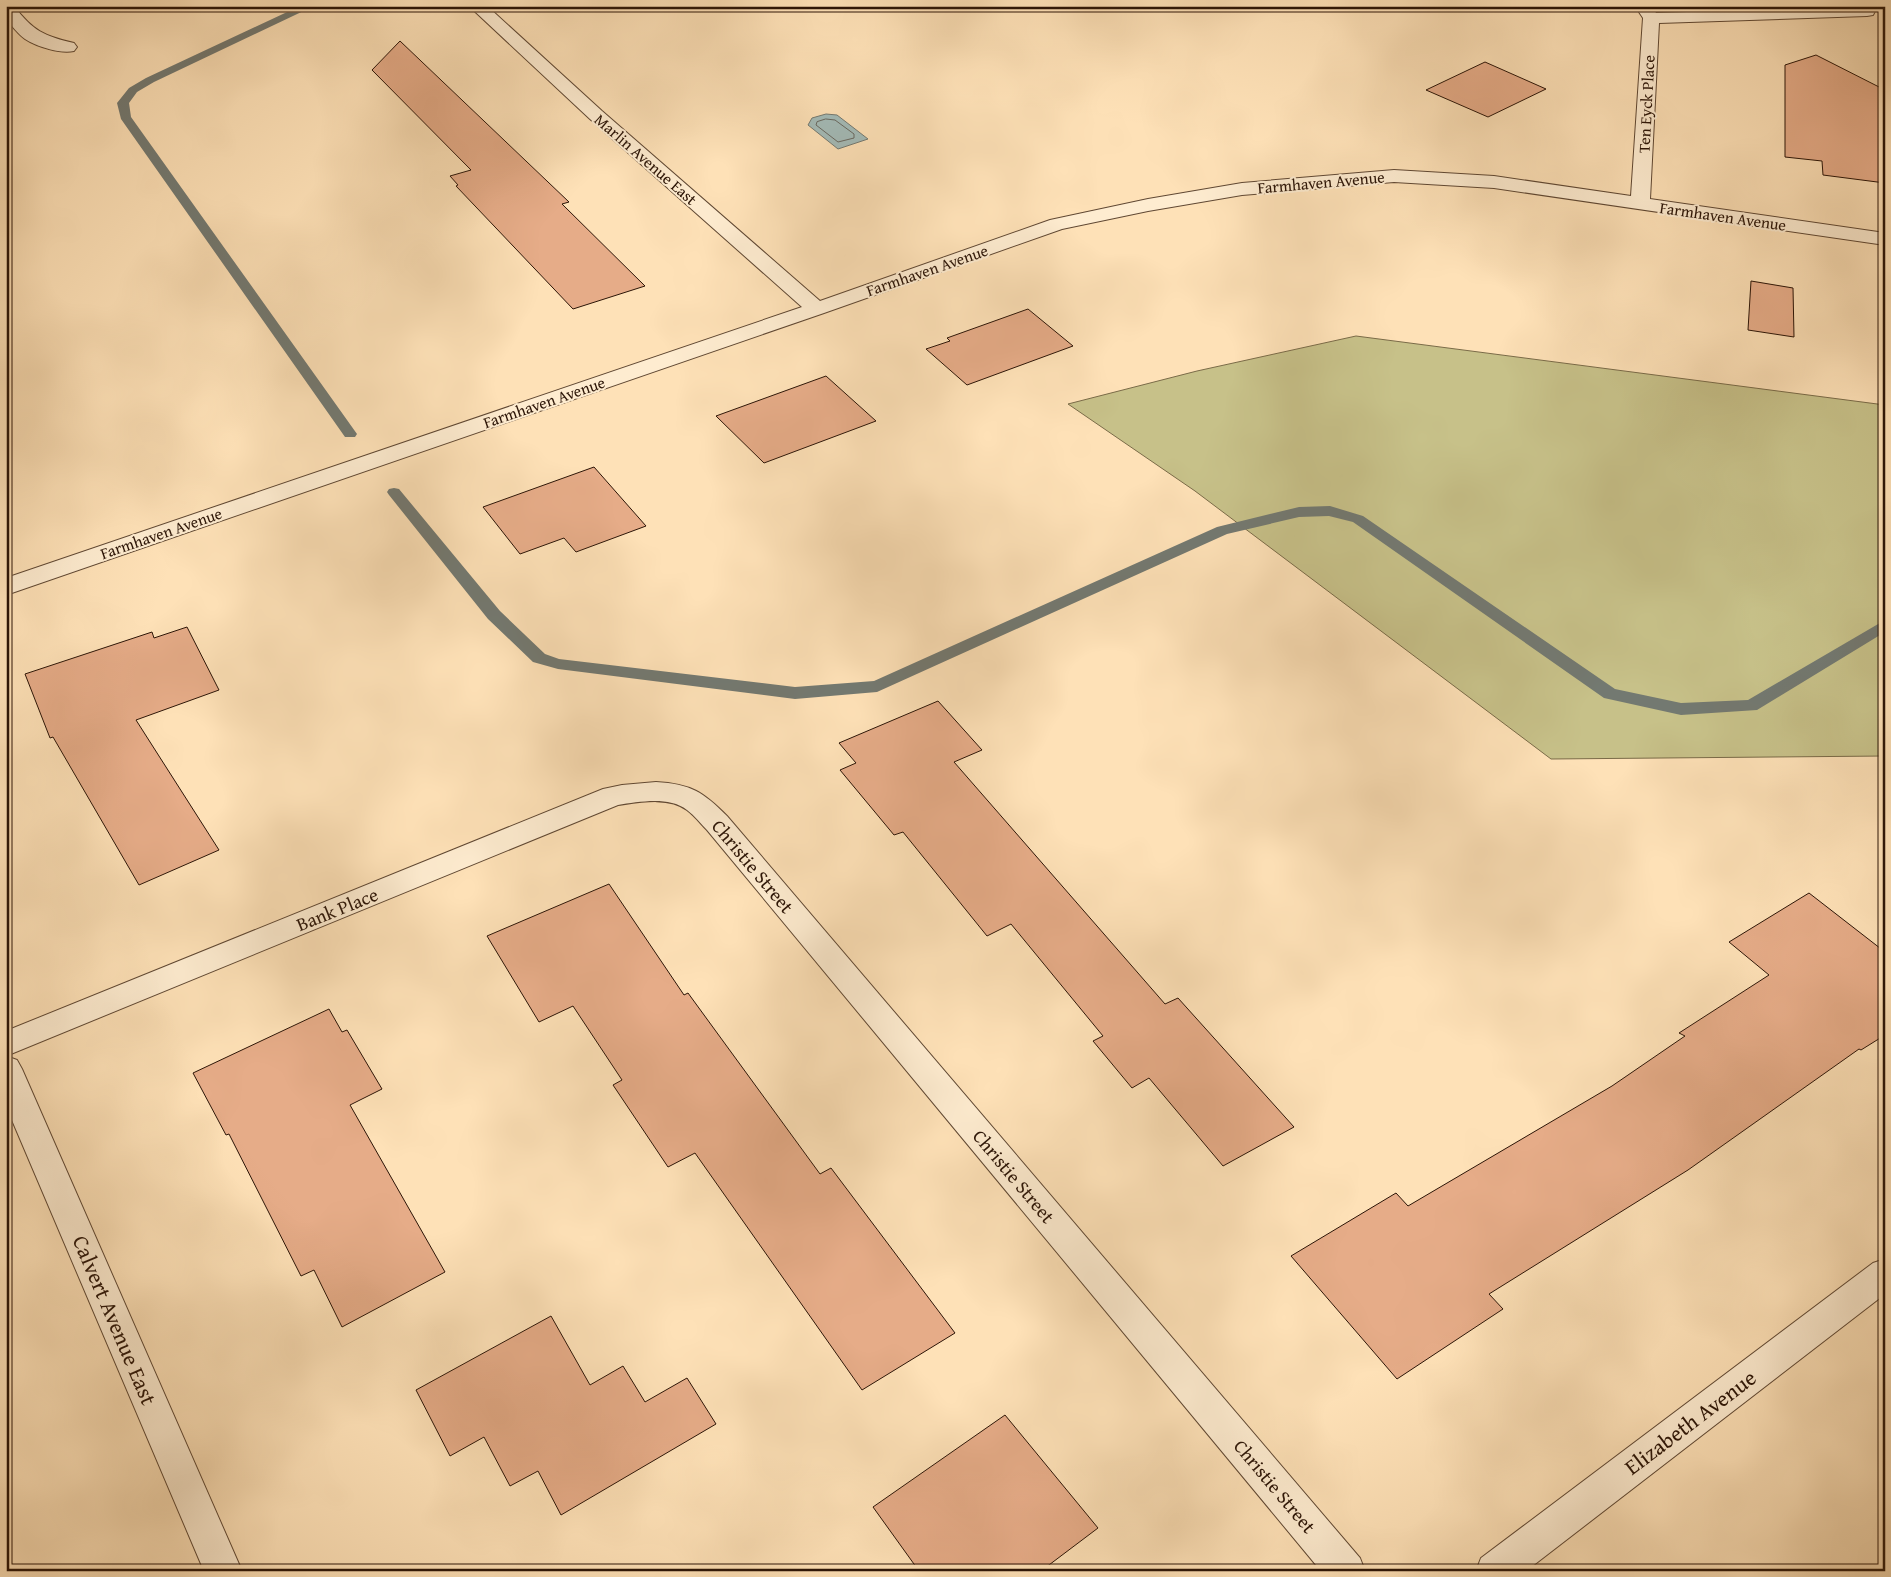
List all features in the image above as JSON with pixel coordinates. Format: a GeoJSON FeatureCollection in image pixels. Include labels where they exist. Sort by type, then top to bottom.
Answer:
{"type":"FeatureCollection","features":[{"type":"Feature","properties":{"kind":"street","name":"Marlin Avenue East"},"geometry":{"type":"LineString","coordinates":[[477,6],[596,115],[817,309]]}},
{"type":"Feature","properties":{"kind":"street"},"geometry":{"type":"LineString","coordinates":[[6,7],[24,32],[38,40],[68,47]]}},
{"type":"Feature","properties":{"kind":"street"},"geometry":{"type":"LineString","coordinates":[[1647,12],[1870,9],[1885,16]]}},
{"type":"Feature","properties":{"kind":"street","name":"Ten Eyck Place"},"geometry":{"type":"LineString","coordinates":[[1640,204],[1647,12]]}},
{"type":"Feature","properties":{"kind":"street","name":"Farmhaven Avenue"},"geometry":{"type":"LineString","coordinates":[[6,587],[817,309],[1057,224],[1148,205],[1242,190],[1394,176],[1494,182],[1885,239]]}},
{"type":"Feature","properties":{"kind":"street","name":"Bank Place"},"geometry":{"type":"LineString","coordinates":[[6,1044],[612,796],[643,791],[672,794]]}},
{"type":"Feature","properties":{"kind":"street","name":"Christie Street"},"geometry":{"type":"LineString","coordinates":[[672,794],[696,802],[717,823],[1346,1571]]}},
{"type":"Feature","properties":{"kind":"street","name":"Calvert Avenue East"},"geometry":{"type":"LineString","coordinates":[[6,1069],[223,1571]]}},
{"type":"Feature","properties":{"kind":"street","name":"Elizabeth Avenue"},"geometry":{"type":"LineString","coordinates":[[1495,1571],[1885,1274]]}},
{"type":"Feature","properties":{"kind":"shaded area"},"geometry":{"type":"Polygon","coordinates":[[[1356,336],[1885,405],[1885,756],[1551,759],[1195,491],[1068,404],[1197,371],[1356,336]]]}},
{"type":"Feature","properties":{"kind":"water"},"geometry":{"type":"Polygon","coordinates":[[[826,114],[837,115],[868,139],[838,149],[808,125],[812,118],[826,114]]]}},
{"type":"Feature","properties":{"kind":"building"},"geometry":{"type":"Polygon","coordinates":[[[400,41],[569,202],[562,204],[645,286],[573,309],[456,186],[458,185],[450,176],[471,170],[372,70],[400,41]]]}},
{"type":"Feature","properties":{"kind":"building"},"geometry":{"type":"Polygon","coordinates":[[[1816,55],[1885,90],[1885,183],[1823,175],[1822,161],[1785,157],[1785,65],[1816,55]]]}},
{"type":"Feature","properties":{"kind":"building"},"geometry":{"type":"Polygon","coordinates":[[[1485,62],[1546,89],[1488,117],[1426,90],[1485,62]]]}},
{"type":"Feature","properties":{"kind":"building"},"geometry":{"type":"Polygon","coordinates":[[[1751,281],[1793,288],[1794,337],[1748,330],[1751,281]]]}},
{"type":"Feature","properties":{"kind":"building"},"geometry":{"type":"Polygon","coordinates":[[[1028,309],[1073,346],[967,385],[926,349],[950,341],[947,338],[1028,309]]]}},
{"type":"Feature","properties":{"kind":"building"},"geometry":{"type":"Polygon","coordinates":[[[826,376],[876,421],[764,463],[716,416],[826,376]]]}},
{"type":"Feature","properties":{"kind":"building"},"geometry":{"type":"Polygon","coordinates":[[[594,467],[646,526],[576,552],[564,538],[520,554],[483,507],[594,467]]]}},
{"type":"Feature","properties":{"kind":"building"},"geometry":{"type":"Polygon","coordinates":[[[187,627],[219,690],[136,720],[219,850],[139,885],[53,737],[50,738],[25,674],[152,632],[154,638],[187,627]]]}},
{"type":"Feature","properties":{"kind":"building"},"geometry":{"type":"Polygon","coordinates":[[[938,701],[982,750],[954,762],[1165,1004],[1178,998],[1294,1127],[1223,1166],[1149,1078],[1132,1088],[1093,1041],[1103,1036],[1011,924],[987,936],[903,832],[894,835],[840,770],[856,763],[839,743],[938,701]]]}},
{"type":"Feature","properties":{"kind":"building"},"geometry":{"type":"Polygon","coordinates":[[[609,884],[684,995],[688,993],[820,1174],[831,1168],[955,1333],[862,1390],[695,1153],[668,1167],[613,1085],[622,1080],[573,1006],[539,1022],[487,936],[609,884]]]}},
{"type":"Feature","properties":{"kind":"building"},"geometry":{"type":"Polygon","coordinates":[[[1809,893],[1885,952],[1885,1035],[1861,1050],[1859,1049],[1688,1170],[1489,1294],[1503,1309],[1397,1379],[1291,1256],[1396,1193],[1408,1206],[1612,1086],[1685,1036],[1679,1033],[1769,975],[1729,942],[1809,893]]]}},
{"type":"Feature","properties":{"kind":"building"},"geometry":{"type":"Polygon","coordinates":[[[329,1009],[342,1032],[347,1030],[382,1089],[350,1105],[445,1272],[342,1327],[314,1270],[301,1276],[229,1134],[226,1135],[193,1073],[329,1009]]]}},
{"type":"Feature","properties":{"kind":"building"},"geometry":{"type":"Polygon","coordinates":[[[551,1316],[590,1385],[623,1366],[645,1402],[687,1378],[716,1424],[561,1515],[538,1471],[510,1486],[484,1437],[450,1456],[416,1390],[551,1316]]]}},
{"type":"Feature","properties":{"kind":"building"},"geometry":{"type":"Polygon","coordinates":[[[1005,1415],[1098,1528],[1041,1571],[919,1571],[873,1507],[1005,1415]]]}},
{"type":"Feature","properties":{"kind":"waterway"},"geometry":{"type":"LineString","coordinates":[[309,6],[150,80],[133,90],[123,103],[125,117],[350,434]]}},
{"type":"Feature","properties":{"kind":"waterway"},"geometry":{"type":"LineString","coordinates":[[394,492],[494,615],[539,658],[558,664],[795,693],[877,686],[1222,530],[1299,512],[1330,511],[1358,519],[1610,694],[1681,709],[1751,706],[1885,625]]}}]}
